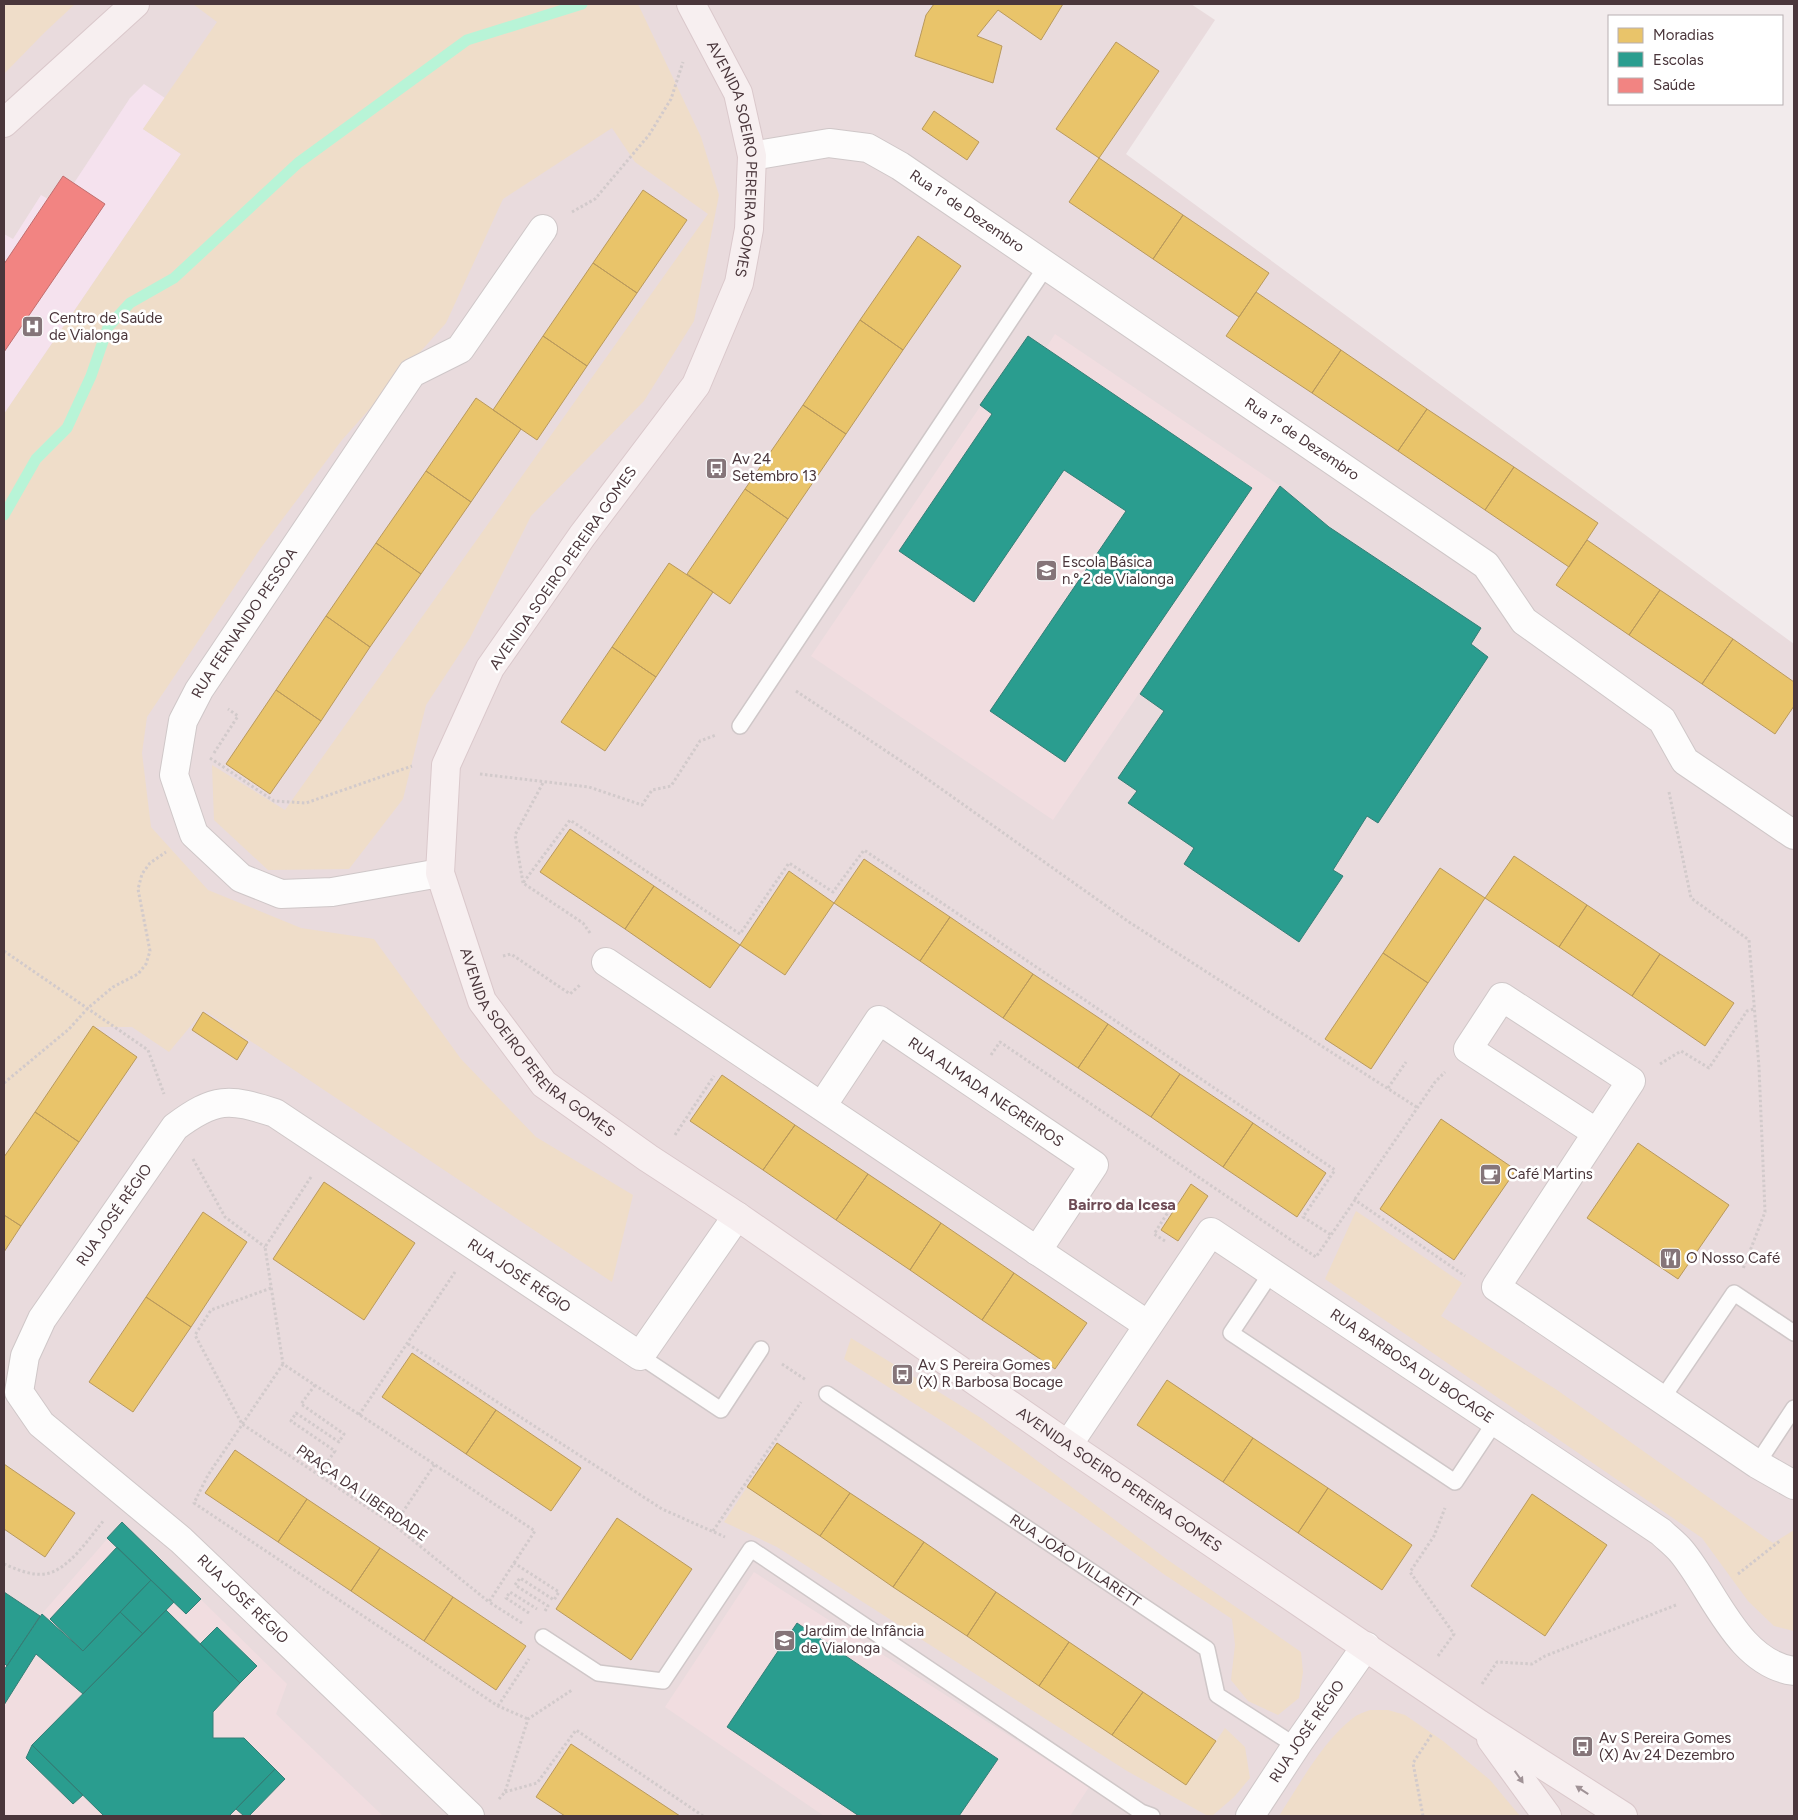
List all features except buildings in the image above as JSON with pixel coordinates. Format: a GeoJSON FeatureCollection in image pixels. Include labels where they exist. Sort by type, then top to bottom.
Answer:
{"type":"FeatureCollection","features":[{"type":"Feature","properties":{"kind":"street"},"geometry":{"type":"LineString","coordinates":[[4,123],[135,4]]}},
{"type":"Feature","properties":{"kind":"street","name":"AVENIDA SOEIRO PEREIRA GOMES"},"geometry":{"type":"LineString","coordinates":[[691,4],[738,93],[752,156],[749,229],[739,283],[696,384],[582,536],[490,668],[446,764],[440,873],[482,1001],[544,1084],[648,1158],[737,1216],[1068,1446],[1479,1724],[1624,1816]]}},
{"type":"Feature","properties":{"kind":"street","name":"Rua 1º de Dezembro"},"geometry":{"type":"LineString","coordinates":[[752,156],[829,143],[868,148],[900,166],[1486,565],[1524,621],[1662,720],[1685,761],[1794,834]]}},
{"type":"Feature","properties":{"kind":"street","name":"RUA FERNANDO PESSOA"},"geometry":{"type":"LineString","coordinates":[[440,873],[332,892],[281,894],[241,878],[194,834],[174,775],[183,721],[200,690],[412,373],[460,349],[543,229]]}},
{"type":"Feature","properties":{"kind":"street"},"geometry":{"type":"LineString","coordinates":[[606,962],[1148,1326]]}},
{"type":"Feature","properties":{"kind":"street"},"geometry":{"type":"LineString","coordinates":[[1597,1133],[1468,1048],[1502,997],[1631,1081],[1597,1133],[1496,1286],[1757,1464],[1794,1485]]}},
{"type":"Feature","properties":{"kind":"street","name":"RUA ALMADA NEGREIROS"},"geometry":{"type":"LineString","coordinates":[[822,1106],[879,1020],[1094,1165],[1037,1250]]}},
{"type":"Feature","properties":{"kind":"street","name":"RUA JOSÉ RÉGIO"},"geometry":{"type":"LineString","coordinates":[[470,1816],[181,1540],[41,1424],[19,1392],[25,1356],[42,1319],[175,1127],[197,1110],[221,1102],[246,1104],[275,1113],[640,1356]]}},
{"type":"Feature","properties":{"kind":"street"},"geometry":{"type":"LineString","coordinates":[[640,1356],[737,1216]]}},
{"type":"Feature","properties":{"kind":"street","name":"RUA BARBOSA DU BOCAGE"},"geometry":{"type":"LineString","coordinates":[[1068,1446],[1211,1232],[1661,1532],[1681,1550],[1741,1639],[1761,1658],[1782,1669],[1794,1671]]}},
{"type":"Feature","properties":{"kind":"street","name":"RUA JOSÉ RÉGIO"},"geometry":{"type":"LineString","coordinates":[[1250,1816],[1366,1646]]}},
{"type":"Feature","properties":{"kind":"street","name":"AVENIDA SOEIRO PEREIRA GOMES"},"geometry":{"type":"LineString","coordinates":[[1479,1724],[1547,1816]]}},
{"type":"Feature","properties":{"kind":"lane"},"geometry":{"type":"LineString","coordinates":[[740,726],[1047,265]]}},
{"type":"Feature","properties":{"kind":"lane"},"geometry":{"type":"LineString","coordinates":[[1271,1273],[1231,1333],[1456,1482],[1495,1422]]}},
{"type":"Feature","properties":{"kind":"lane"},"geometry":{"type":"LineString","coordinates":[[1662,1399],[1734,1292],[1794,1333]]}},
{"type":"Feature","properties":{"kind":"lane"},"geometry":{"type":"LineString","coordinates":[[640,1356],[721,1410],[761,1350]]}},
{"type":"Feature","properties":{"kind":"lane","name":"RUA JOÃO VILLARETT"},"geometry":{"type":"LineString","coordinates":[[827,1394],[1207,1649],[1217,1696],[1296,1746]]}},
{"type":"Feature","properties":{"kind":"lane"},"geometry":{"type":"LineString","coordinates":[[1757,1464],[1794,1408]]}},
{"type":"Feature","properties":{"kind":"lane"},"geometry":{"type":"LineString","coordinates":[[543,1637],[598,1673],[663,1681],[751,1549],[1141,1812],[1152,1816]]}},
{"type":"Feature","properties":{"kind":"path"},"geometry":{"type":"LineString","coordinates":[[543,229],[595,199],[649,135],[671,98],[684,61]]}},
{"type":"Feature","properties":{"kind":"path"},"geometry":{"type":"LineString","coordinates":[[773,676],[916,771],[1129,922],[1418,1108]]}},
{"type":"Feature","properties":{"kind":"path"},"geometry":{"type":"LineString","coordinates":[[200,690],[238,716],[210,758],[274,801],[306,803],[414,765],[446,764],[482,774],[589,787],[642,805],[652,790],[671,786],[700,741],[740,726]]}},
{"type":"Feature","properties":{"kind":"path"},"geometry":{"type":"LineString","coordinates":[[470,964],[510,954],[570,994],[606,962],[583,922],[523,883],[516,835],[544,781]]}},
{"type":"Feature","properties":{"kind":"path"},"geometry":{"type":"LineString","coordinates":[[1668,788],[1691,898],[1750,940],[1759,1068],[1765,1212],[1734,1292]]}},
{"type":"Feature","properties":{"kind":"path"},"geometry":{"type":"LineString","coordinates":[[523,883],[570,820],[740,934],[789,863],[833,892],[864,850],[1335,1170],[1303,1217],[1331,1235]]}},
{"type":"Feature","properties":{"kind":"path"},"geometry":{"type":"LineString","coordinates":[[4,1083],[68,1029],[88,1008],[113,987],[138,974],[146,964],[150,951],[138,889],[142,874],[150,863],[194,834]]}},
{"type":"Feature","properties":{"kind":"path"},"geometry":{"type":"LineString","coordinates":[[4,951],[148,1050],[175,1127],[225,1217],[265,1247]]}},
{"type":"Feature","properties":{"kind":"path"},"geometry":{"type":"LineString","coordinates":[[1631,1081],[1681,1051],[1709,1068],[1747,1011],[1754,1009]]}},
{"type":"Feature","properties":{"kind":"path"},"geometry":{"type":"LineString","coordinates":[[973,1083],[1000,1042],[1316,1257],[1435,1082]]}},
{"type":"Feature","properties":{"kind":"path"},"geometry":{"type":"LineString","coordinates":[[676,1134],[733,1047]]}},
{"type":"Feature","properties":{"kind":"path"},"geometry":{"type":"LineString","coordinates":[[1388,1088],[1406,1062]]}},
{"type":"Feature","properties":{"kind":"path"},"geometry":{"type":"LineString","coordinates":[[328,1149],[265,1247],[283,1364],[208,1475],[194,1503],[498,1706],[528,1719]]}},
{"type":"Feature","properties":{"kind":"path"},"geometry":{"type":"LineString","coordinates":[[1355,1200],[1471,1281]]}},
{"type":"Feature","properties":{"kind":"path"},"geometry":{"type":"LineString","coordinates":[[1169,1244],[1154,1234],[1170,1209]]}},
{"type":"Feature","properties":{"kind":"path"},"geometry":{"type":"LineString","coordinates":[[359,1415],[474,1245]]}},
{"type":"Feature","properties":{"kind":"path","name":"PRAÇA DA LIBERDADE"},"geometry":{"type":"LineString","coordinates":[[271,1288],[211,1310],[195,1335],[242,1424],[394,1525],[489,1602],[513,1618]]}},
{"type":"Feature","properties":{"kind":"path"},"geometry":{"type":"LineString","coordinates":[[408,1344],[662,1509],[751,1549]]}},
{"type":"Feature","properties":{"kind":"path"},"geometry":{"type":"LineString","coordinates":[[761,1350],[827,1394]]}},
{"type":"Feature","properties":{"kind":"path"},"geometry":{"type":"LineString","coordinates":[[283,1364],[535,1531],[489,1602]]}},
{"type":"Feature","properties":{"kind":"path"},"geometry":{"type":"LineString","coordinates":[[315,1385],[301,1404],[344,1434],[339,1442],[296,1413],[291,1421],[335,1451],[318,1475]]}},
{"type":"Feature","properties":{"kind":"path"},"geometry":{"type":"LineString","coordinates":[[713,1531],[813,1385]]}},
{"type":"Feature","properties":{"kind":"path"},"geometry":{"type":"LineString","coordinates":[[394,1525],[435,1464]]}},
{"type":"Feature","properties":{"kind":"path"},"geometry":{"type":"LineString","coordinates":[[4,1564],[23,1572],[43,1575],[57,1570],[75,1554],[126,1494]]}},
{"type":"Feature","properties":{"kind":"path"},"geometry":{"type":"LineString","coordinates":[[1434,1536],[1410,1572],[1454,1634],[1437,1657]]}},
{"type":"Feature","properties":{"kind":"path"},"geometry":{"type":"LineString","coordinates":[[1732,1578],[1781,1540]]}},
{"type":"Feature","properties":{"kind":"path"},"geometry":{"type":"LineString","coordinates":[[498,1706],[550,1627],[506,1598],[510,1592],[543,1614],[548,1606],[515,1585],[520,1578],[554,1600],[559,1592],[514,1563]]}},
{"type":"Feature","properties":{"kind":"path"},"geometry":{"type":"LineString","coordinates":[[1480,1686],[1497,1662],[1532,1664],[1545,1656],[1682,1602]]}},
{"type":"Feature","properties":{"kind":"path"},"geometry":{"type":"LineString","coordinates":[[598,1673],[528,1719],[505,1792],[536,1782],[576,1730],[703,1816]]}},
{"type":"Feature","properties":{"kind":"path"},"geometry":{"type":"LineString","coordinates":[[1423,1816],[1413,1763],[1451,1705]]}},
{"type":"Feature","properties":{"kind":"shaded area"},"geometry":{"type":"Polygon","coordinates":[[[4,4],[1191,4],[1215,20],[1126,154],[1794,644],[1794,1816],[4,1816],[4,4]]]}},
{"type":"Feature","properties":{"kind":"shaded area"},"geometry":{"type":"Polygon","coordinates":[[[4,4],[75,4],[4,74],[4,4]]]}},
{"type":"Feature","properties":{"kind":"shaded area"},"geometry":{"type":"Polygon","coordinates":[[[193,4],[638,4],[701,137],[719,195],[694,321],[644,401],[531,516],[470,638],[426,705],[403,799],[349,869],[268,870],[214,820],[212,765],[285,810],[708,214],[635,162],[612,128],[503,199],[446,323],[342,440],[260,549],[147,717],[142,753],[151,827],[208,890],[301,928],[374,939],[461,1059],[536,1137],[633,1195],[612,1282],[204,1010],[169,1052],[132,1027],[93,1027],[4,1158],[4,414],[181,154],[143,129],[217,22],[193,4]]]}},
{"type":"Feature","properties":{"kind":"shaded area","name":"Centro de Saúde de Vialonga"},"geometry":{"type":"Polygon","coordinates":[[[144,84],[165,98],[143,129],[181,154],[4,414],[4,234],[13,239],[41,195],[48,199],[63,176],[74,183],[130,98],[144,84]]]}},
{"type":"Feature","properties":{"kind":"shaded area","name":"Escola Básica n.º 2 de Vialonga"},"geometry":{"type":"Polygon","coordinates":[[[1055,334],[1280,486],[1053,820],[811,656],[1028,336],[1046,348],[1055,334]]]}},
{"type":"Feature","properties":{"kind":"shaded area"},"geometry":{"type":"Polygon","coordinates":[[[1356,1211],[1462,1283],[1441,1316],[1557,1390],[1773,1543],[1794,1530],[1794,1631],[1774,1626],[1748,1601],[1702,1538],[1325,1279],[1356,1211]]]}},
{"type":"Feature","properties":{"kind":"shaded area"},"geometry":{"type":"Polygon","coordinates":[[[851,1338],[981,1418],[1165,1558],[1301,1652],[1303,1672],[1299,1698],[1278,1715],[1248,1701],[1231,1680],[1235,1645],[1232,1619],[945,1423],[844,1359],[851,1338]]]}},
{"type":"Feature","properties":{"kind":"shaded area"},"geometry":{"type":"Polygon","coordinates":[[[747,1487],[1186,1785],[1225,1728],[1245,1747],[1250,1778],[1234,1797],[1212,1816],[1208,1816],[1127,1771],[777,1547],[724,1522],[747,1487]]]}},
{"type":"Feature","properties":{"kind":"shaded area"},"geometry":{"type":"Polygon","coordinates":[[[122,1522],[287,1684],[276,1714],[383,1816],[4,1816],[4,1592],[40,1616],[122,1522]]]}},
{"type":"Feature","properties":{"kind":"shaded area","name":"Jardim de Infância de Vialonga"},"geometry":{"type":"Polygon","coordinates":[[[754,1572],[1089,1787],[1070,1816],[824,1816],[665,1707],[754,1572]]]}},
{"type":"Feature","properties":{"kind":"shaded area"},"geometry":{"type":"Polygon","coordinates":[[[1370,1710],[1388,1710],[1405,1715],[1443,1741],[1490,1780],[1520,1816],[1279,1816],[1312,1764],[1332,1739],[1353,1718],[1370,1710]]]}},
{"type":"Feature","properties":{"kind":"waterway"},"geometry":{"type":"LineString","coordinates":[[4,515],[36,459],[67,428],[91,376],[108,327],[130,303],[174,278],[298,163],[467,40],[582,4]]}},
{"type":"Feature","properties":{"kind":"place","name":"Centro de Saúde de Vialonga"},"geometry":{"type":"Point","coordinates":[33,327]}},
{"type":"Feature","properties":{"kind":"place","name":"Av 24 Setembro 13"},"geometry":{"type":"Point","coordinates":[716,468]}},
{"type":"Feature","properties":{"kind":"place","name":"Escola Básica n.º 2 de Vialonga"},"geometry":{"type":"Point","coordinates":[1046,571]}},
{"type":"Feature","properties":{"kind":"place","name":"Café Martins"},"geometry":{"type":"Point","coordinates":[1491,1174]}},
{"type":"Feature","properties":{"kind":"place","name":"O Nosso Café"},"geometry":{"type":"Point","coordinates":[1670,1258]}},
{"type":"Feature","properties":{"kind":"place","name":"Av S Pereira Gomes (X) R Barbosa Bocage"},"geometry":{"type":"Point","coordinates":[902,1374]}},
{"type":"Feature","properties":{"kind":"place","name":"Jardim de Infância de Vialonga"},"geometry":{"type":"Point","coordinates":[785,1640]}},
{"type":"Feature","properties":{"kind":"place","name":"Av S Pereira Gomes (X) Av 24 Dezembro"},"geometry":{"type":"Point","coordinates":[1583,1747]}},
{"type":"Feature","properties":{"kind":"district","name":"Bairro da Icesa"},"geometry":{"type":"Point","coordinates":[1122,1204]}}]}
